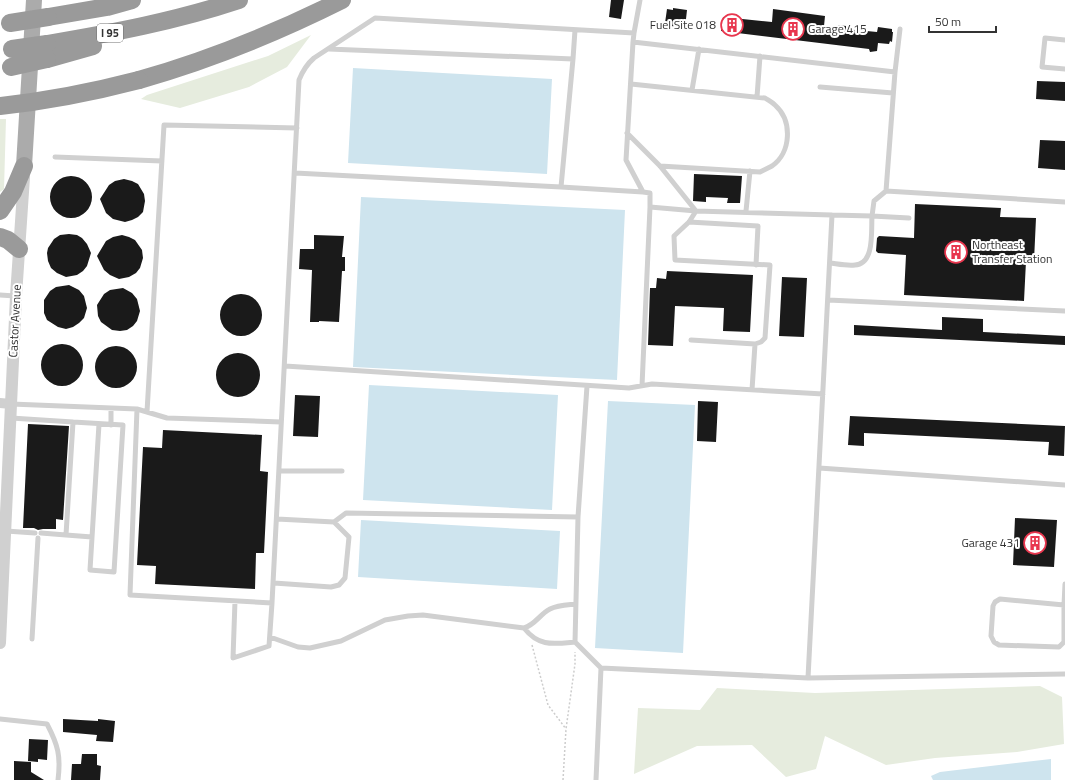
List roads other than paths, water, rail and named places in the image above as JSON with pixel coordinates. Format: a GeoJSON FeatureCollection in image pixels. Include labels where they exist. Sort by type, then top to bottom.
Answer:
{"type":"FeatureCollection","features":[{"type":"Feature","properties":{"kind":"highway","name":"I 95"},"geometry":{"type":"LineString","coordinates":[[5,24],[106,7],[132,0]]}},
{"type":"Feature","properties":{"kind":"highway","name":"I 95"},"geometry":{"type":"LineString","coordinates":[[6,49],[47,51],[172,20],[239,0]]}},
{"type":"Feature","properties":{"kind":"highway"},"geometry":{"type":"LineString","coordinates":[[0,106],[89,92],[139,80],[189,65],[279,31],[342,0]]}},
{"type":"Feature","properties":{"kind":"highway"},"geometry":{"type":"LineString","coordinates":[[5,68],[47,51]]}},
{"type":"Feature","properties":{"kind":"highway"},"geometry":{"type":"LineString","coordinates":[[0,211],[13,192],[24,166]]}},
{"type":"Feature","properties":{"kind":"highway"},"geometry":{"type":"LineString","coordinates":[[0,237],[13,243],[19,249]]}},
{"type":"Feature","properties":{"kind":"main road","name":"Castor Avenue"},"geometry":{"type":"LineString","coordinates":[[24,166],[34,0]]}},
{"type":"Feature","properties":{"kind":"street","name":"Castor Avenue"},"geometry":{"type":"LineString","coordinates":[[0,643],[11,418],[5,404],[16,296],[24,166]]}},
{"type":"Feature","properties":{"kind":"lane"},"geometry":{"type":"LineString","coordinates":[[640,0],[633,42],[626,160],[643,192]]}},
{"type":"Feature","properties":{"kind":"lane"},"geometry":{"type":"LineString","coordinates":[[234,601],[233,658],[269,646],[280,471],[281,422],[299,80],[303,71],[314,58],[375,18],[634,33]]}},
{"type":"Feature","properties":{"kind":"lane"},"geometry":{"type":"LineString","coordinates":[[561,187],[575,30]]}},
{"type":"Feature","properties":{"kind":"lane"},"geometry":{"type":"LineString","coordinates":[[886,191],[893,94],[900,30]]}},
{"type":"Feature","properties":{"kind":"lane"},"geometry":{"type":"LineString","coordinates":[[1065,40],[1045,38],[1042,67],[1065,69]]}},
{"type":"Feature","properties":{"kind":"lane"},"geometry":{"type":"LineString","coordinates":[[633,42],[895,72]]}},
{"type":"Feature","properties":{"kind":"lane"},"geometry":{"type":"LineString","coordinates":[[329,49],[573,59]]}},
{"type":"Feature","properties":{"kind":"lane"},"geometry":{"type":"LineString","coordinates":[[692,90],[699,49]]}},
{"type":"Feature","properties":{"kind":"lane"},"geometry":{"type":"LineString","coordinates":[[758,97],[760,56]]}},
{"type":"Feature","properties":{"kind":"lane"},"geometry":{"type":"LineString","coordinates":[[631,84],[765,98],[776,106],[784,117],[788,130],[787,143],[782,156],[772,166],[760,172],[660,166]]}},
{"type":"Feature","properties":{"kind":"lane"},"geometry":{"type":"LineString","coordinates":[[820,87],[893,94]]}},
{"type":"Feature","properties":{"kind":"lane"},"geometry":{"type":"LineString","coordinates":[[147,412],[164,125],[297,128]]}},
{"type":"Feature","properties":{"kind":"lane"},"geometry":{"type":"LineString","coordinates":[[627,133],[660,166],[696,211]]}},
{"type":"Feature","properties":{"kind":"lane"},"geometry":{"type":"LineString","coordinates":[[56,157],[162,162]]}},
{"type":"Feature","properties":{"kind":"lane"},"geometry":{"type":"LineString","coordinates":[[746,211],[750,171]]}},
{"type":"Feature","properties":{"kind":"lane"},"geometry":{"type":"LineString","coordinates":[[295,173],[650,193],[642,386]]}},
{"type":"Feature","properties":{"kind":"lane"},"geometry":{"type":"LineString","coordinates":[[830,263],[856,265],[867,258],[870,253],[874,201],[886,191],[1065,202]]}},
{"type":"Feature","properties":{"kind":"lane"},"geometry":{"type":"LineString","coordinates":[[650,207],[696,211],[746,211],[909,218]]}},
{"type":"Feature","properties":{"kind":"lane"},"geometry":{"type":"LineString","coordinates":[[691,340],[755,344],[761,342],[765,338],[770,265],[675,260],[674,236],[689,222],[696,211]]}},
{"type":"Feature","properties":{"kind":"lane"},"geometry":{"type":"LineString","coordinates":[[808,678],[832,215]]}},
{"type":"Feature","properties":{"kind":"lane"},"geometry":{"type":"LineString","coordinates":[[689,222],[758,226],[756,265]]}},
{"type":"Feature","properties":{"kind":"lane"},"geometry":{"type":"LineString","coordinates":[[0,295],[16,296]]}},
{"type":"Feature","properties":{"kind":"lane"},"geometry":{"type":"LineString","coordinates":[[828,300],[1065,312]]}},
{"type":"Feature","properties":{"kind":"lane"},"geometry":{"type":"LineString","coordinates":[[752,390],[755,344]]}},
{"type":"Feature","properties":{"kind":"lane"},"geometry":{"type":"LineString","coordinates":[[285,366],[587,386],[629,388],[652,384],[823,394]]}},
{"type":"Feature","properties":{"kind":"lane"},"geometry":{"type":"LineString","coordinates":[[587,386],[578,517],[575,642],[601,668],[808,678],[1065,674]]}},
{"type":"Feature","properties":{"kind":"lane"},"geometry":{"type":"LineString","coordinates":[[5,404],[137,409],[167,418],[281,422]]}},
{"type":"Feature","properties":{"kind":"lane"},"geometry":{"type":"LineString","coordinates":[[111,408],[111,425]]}},
{"type":"Feature","properties":{"kind":"lane"},"geometry":{"type":"LineString","coordinates":[[137,409],[130,595],[272,604]]}},
{"type":"Feature","properties":{"kind":"lane"},"geometry":{"type":"LineString","coordinates":[[11,418],[123,425],[114,572],[90,570],[99,424]]}},
{"type":"Feature","properties":{"kind":"lane"},"geometry":{"type":"LineString","coordinates":[[66,535],[73,422]]}},
{"type":"Feature","properties":{"kind":"lane"},"geometry":{"type":"LineString","coordinates":[[819,468],[1065,485]]}},
{"type":"Feature","properties":{"kind":"lane"},"geometry":{"type":"LineString","coordinates":[[280,471],[342,471]]}},
{"type":"Feature","properties":{"kind":"lane"},"geometry":{"type":"LineString","coordinates":[[277,519],[334,522],[346,513],[578,517]]}},
{"type":"Feature","properties":{"kind":"lane"},"geometry":{"type":"LineString","coordinates":[[274,583],[335,587],[343,582],[345,578],[349,536],[334,522]]}},
{"type":"Feature","properties":{"kind":"lane"},"geometry":{"type":"LineString","coordinates":[[6,531],[35,533]]}},
{"type":"Feature","properties":{"kind":"lane"},"geometry":{"type":"LineString","coordinates":[[41,533],[92,537]]}},
{"type":"Feature","properties":{"kind":"lane"},"geometry":{"type":"LineString","coordinates":[[32,639],[38,538]]}},
{"type":"Feature","properties":{"kind":"lane"},"geometry":{"type":"LineString","coordinates":[[1064,605],[1000,600],[995,602],[993,606],[991,636],[994,642],[999,646],[1059,646],[1064,642],[1065,584]]}},
{"type":"Feature","properties":{"kind":"lane"},"geometry":{"type":"LineString","coordinates":[[270,637],[298,647],[310,648],[341,641],[385,620],[422,615],[524,628],[535,622],[552,608],[576,604]]}},
{"type":"Feature","properties":{"kind":"lane"},"geometry":{"type":"LineString","coordinates":[[524,628],[528,634],[544,643],[575,642]]}},
{"type":"Feature","properties":{"kind":"lane"},"geometry":{"type":"LineString","coordinates":[[596,780],[601,668]]}},
{"type":"Feature","properties":{"kind":"lane"},"geometry":{"type":"LineString","coordinates":[[0,719],[47,724],[59,752],[58,780]]}},
{"type":"Feature","properties":{"kind":"water"},"geometry":{"type":"Polygon","coordinates":[[[353,68],[552,79],[547,174],[348,163],[353,68]]]}},
{"type":"Feature","properties":{"kind":"water"},"geometry":{"type":"Polygon","coordinates":[[[361,197],[625,210],[617,380],[353,367],[361,197]]]}},
{"type":"Feature","properties":{"kind":"water"},"geometry":{"type":"Polygon","coordinates":[[[369,385],[558,395],[552,510],[363,500],[369,385]]]}},
{"type":"Feature","properties":{"kind":"water"},"geometry":{"type":"Polygon","coordinates":[[[608,401],[695,405],[683,653],[595,648],[608,401]]]}},
{"type":"Feature","properties":{"kind":"water"},"geometry":{"type":"Polygon","coordinates":[[[361,520],[560,531],[557,589],[358,577],[361,520]]]}},
{"type":"Feature","properties":{"kind":"water"},"geometry":{"type":"Polygon","coordinates":[[[1051,759],[1051,780],[933,780],[931,776],[940,772],[1051,759]]]}},
{"type":"Feature","properties":{"kind":"place","name":"Fuel Site 018"},"geometry":{"type":"Point","coordinates":[732,25]}},
{"type":"Feature","properties":{"kind":"place","name":"Garage 415"},"geometry":{"type":"Point","coordinates":[793,29]}},
{"type":"Feature","properties":{"kind":"place","name":"Northeast Transfer Station"},"geometry":{"type":"Point","coordinates":[956,252]}},
{"type":"Feature","properties":{"kind":"place","name":"Garage 431"},"geometry":{"type":"Point","coordinates":[1035,543]}}]}
